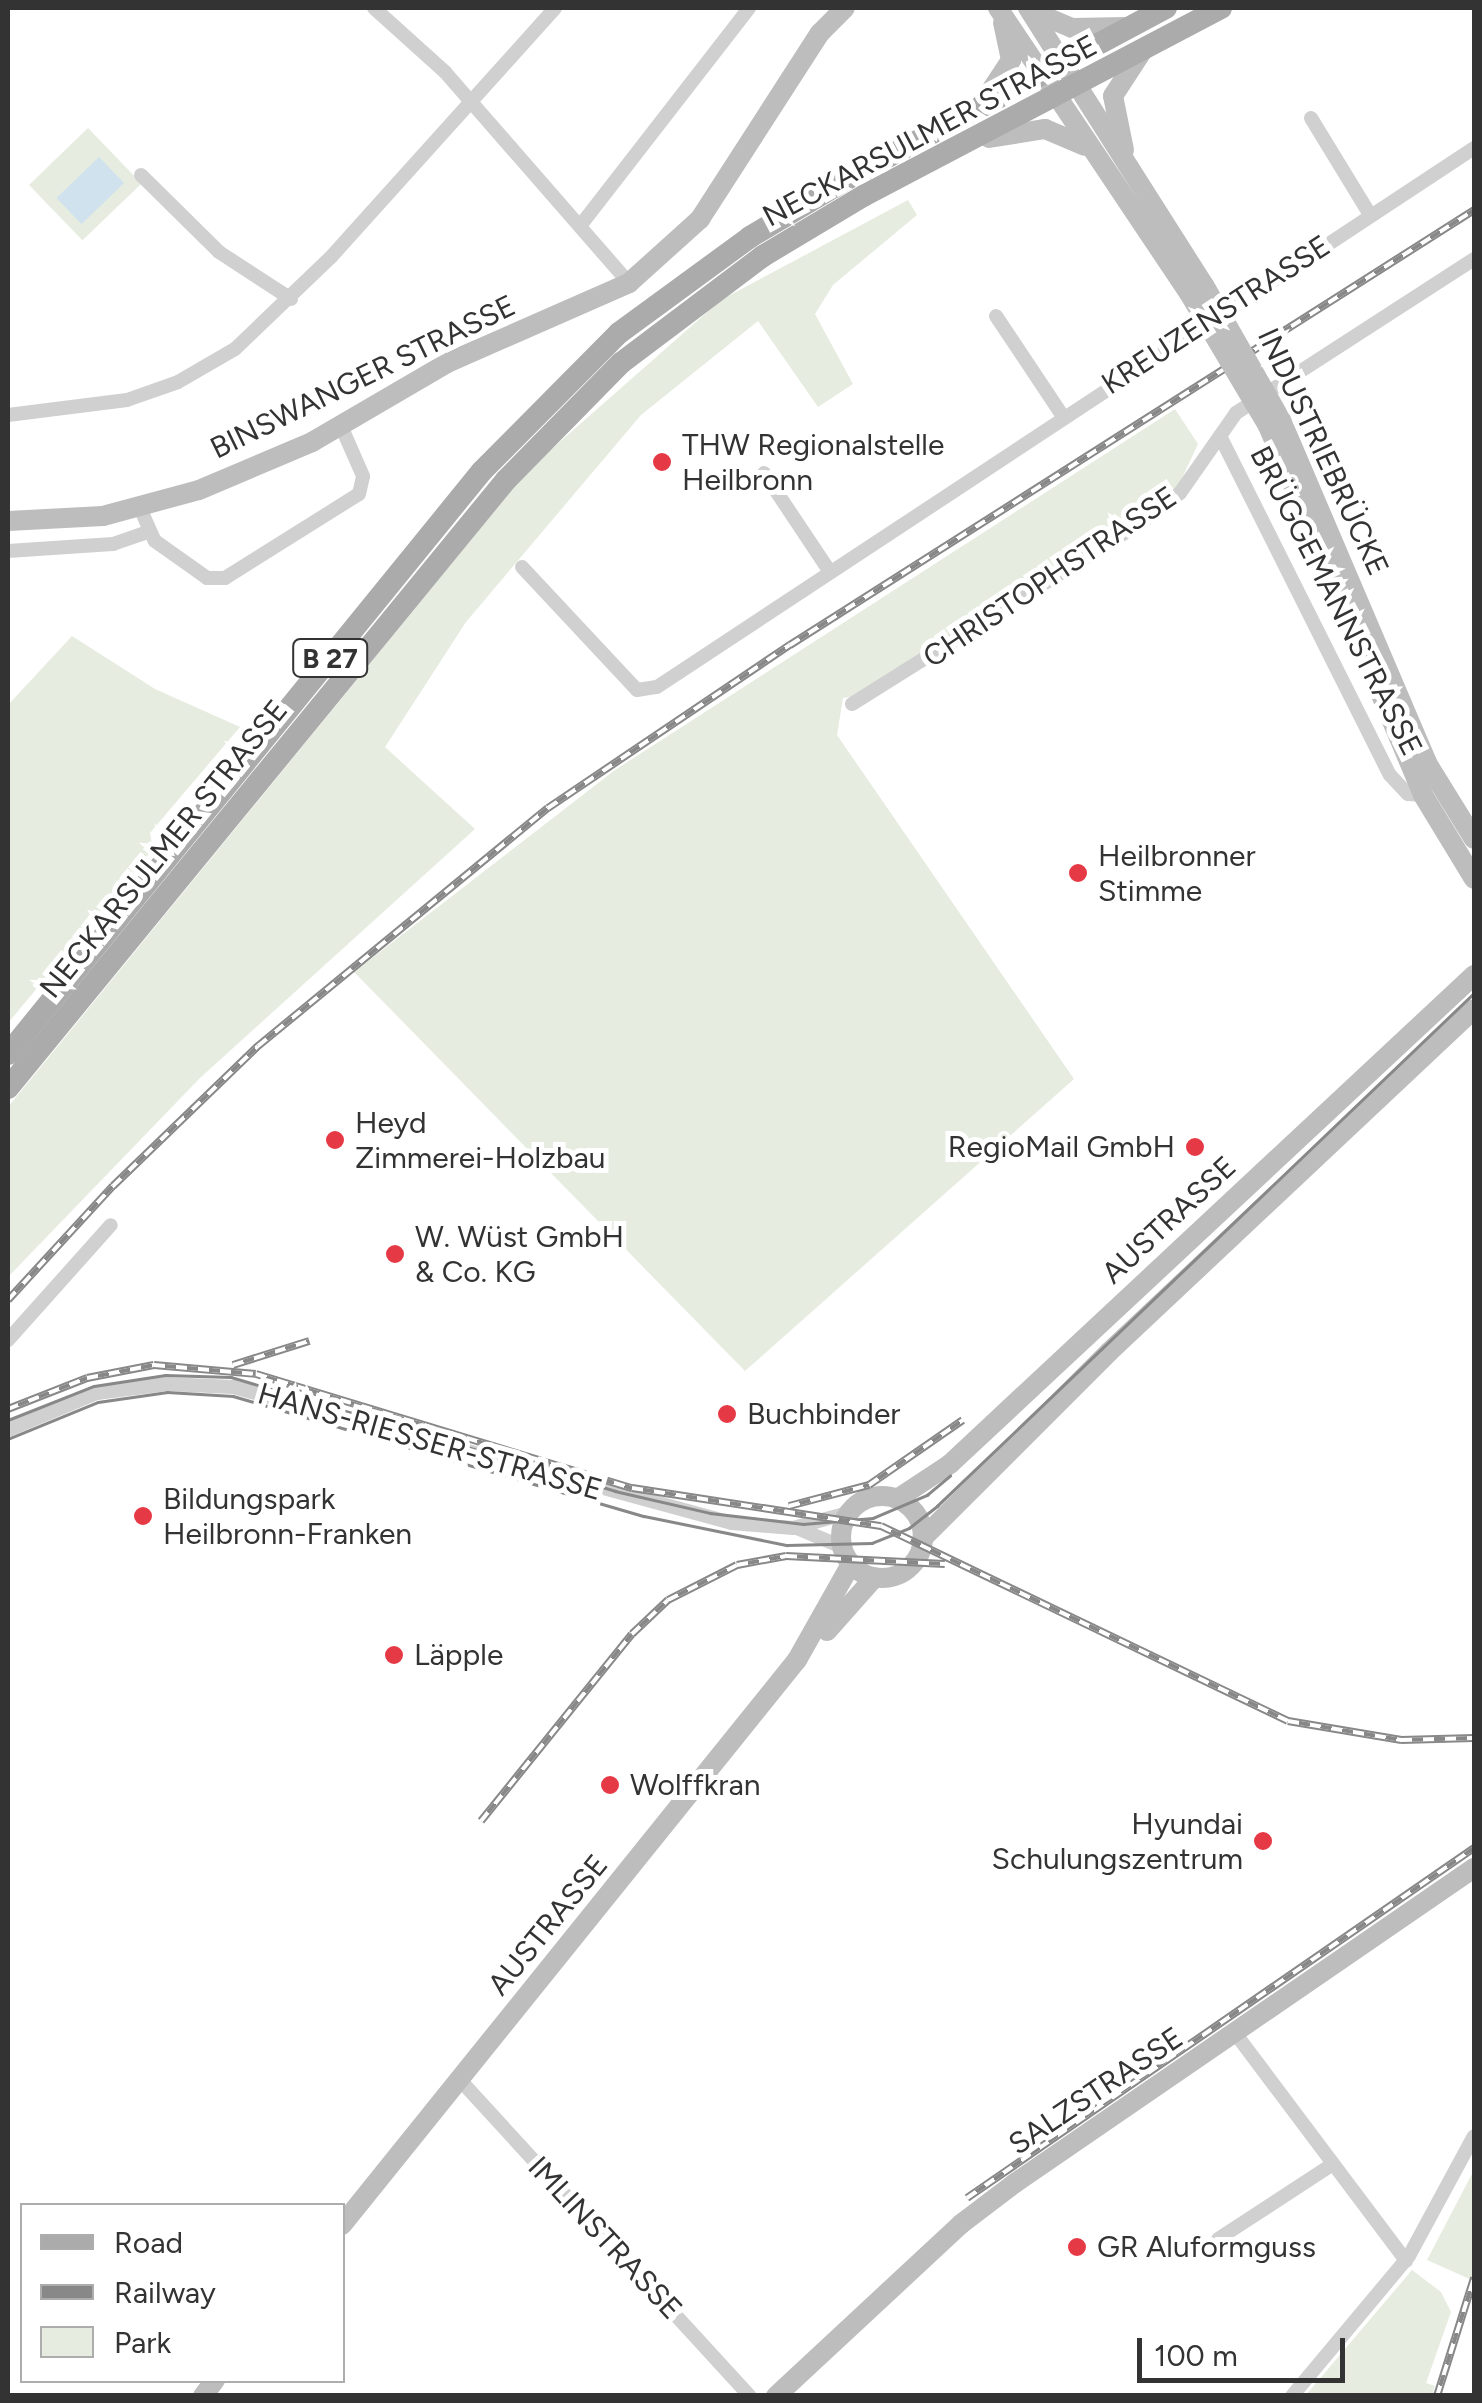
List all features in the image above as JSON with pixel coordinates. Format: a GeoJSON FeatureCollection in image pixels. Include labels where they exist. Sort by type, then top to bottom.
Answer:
{"type":"FeatureCollection","features":[{"type":"Feature","properties":{"kind":"main road","name":"BINSWANGER STRASSE"},"geometry":{"type":"LineString","coordinates":[[8,521],[140,508],[213,484],[341,426],[447,363],[629,284],[700,220],[820,33],[844,8]]}},
{"type":"Feature","properties":{"kind":"main road"},"geometry":{"type":"LineString","coordinates":[[998,8],[1042,72],[1066,91]]}},
{"type":"Feature","properties":{"kind":"main road"},"geometry":{"type":"LineString","coordinates":[[976,110],[1000,84],[1010,60],[998,8]]}},
{"type":"Feature","properties":{"kind":"main road"},"geometry":{"type":"LineString","coordinates":[[1029,8],[1063,62],[1066,91]]}},
{"type":"Feature","properties":{"kind":"main road"},"geometry":{"type":"LineString","coordinates":[[1029,8],[1072,28],[1129,26]]}},
{"type":"Feature","properties":{"kind":"main road","name":"NECKARSULMER STRASSE"},"geometry":{"type":"LineString","coordinates":[[8,1054],[482,471],[562,385],[619,333],[750,237],[1042,72],[1166,8]]}},
{"type":"Feature","properties":{"kind":"main road","name":"NECKARSULMER STRASSE"},"geometry":{"type":"LineString","coordinates":[[8,1088],[506,480],[653,337],[749,266],[954,150],[1221,8]]}},
{"type":"Feature","properties":{"kind":"main road"},"geometry":{"type":"LineString","coordinates":[[1142,50],[1113,96],[1120,142],[1144,193]]}},
{"type":"Feature","properties":{"kind":"main road","name":"INDUSTRIEBRÜCKE"},"geometry":{"type":"LineString","coordinates":[[1066,91],[1093,154],[1198,290]]}},
{"type":"Feature","properties":{"kind":"main road","name":"INDUSTRIEBRÜCKE"},"geometry":{"type":"LineString","coordinates":[[1066,91],[1144,193],[1274,423],[1408,721],[1474,839]]}},
{"type":"Feature","properties":{"kind":"main road"},"geometry":{"type":"LineString","coordinates":[[954,150],[1026,128],[1060,133],[1093,154]]}},
{"type":"Feature","properties":{"kind":"main road","name":"INDUSTRIEBRÜCKE"},"geometry":{"type":"LineString","coordinates":[[1274,423],[1424,795]]}},
{"type":"Feature","properties":{"kind":"main road","name":"BRÜGGEMANNSTRASSE"},"geometry":{"type":"LineString","coordinates":[[1424,795],[1474,879]]}},
{"type":"Feature","properties":{"kind":"main road","name":"AUSTRASSE"},"geometry":{"type":"LineString","coordinates":[[797,1660],[846,1555],[848,1513],[868,1498],[897,1499],[950,1464],[1474,976]]}},
{"type":"Feature","properties":{"kind":"main road","name":"AUSTRASSE"},"geometry":{"type":"LineString","coordinates":[[345,2221],[797,1660],[875,1577],[906,1570],[922,1539],[1109,1352],[1474,1009]]}},
{"type":"Feature","properties":{"kind":"main road"},"geometry":{"type":"LineString","coordinates":[[897,1499],[920,1522],[922,1539]]}},
{"type":"Feature","properties":{"kind":"main road"},"geometry":{"type":"LineString","coordinates":[[846,1555],[875,1577]]}},
{"type":"Feature","properties":{"kind":"main road","name":"SALZSTRASSE"},"geometry":{"type":"LineString","coordinates":[[776,2396],[961,2224],[1474,1868]]}},
{"type":"Feature","properties":{"kind":"street"},"geometry":{"type":"LineString","coordinates":[[374,8],[471,100],[629,284]]}},
{"type":"Feature","properties":{"kind":"street"},"geometry":{"type":"LineString","coordinates":[[8,416],[98,408],[165,387],[234,349],[291,299],[555,8]]}},
{"type":"Feature","properties":{"kind":"street"},"geometry":{"type":"LineString","coordinates":[[580,226],[749,8]]}},
{"type":"Feature","properties":{"kind":"street"},"geometry":{"type":"LineString","coordinates":[[1311,118],[1369,213]]}},
{"type":"Feature","properties":{"kind":"street","name":"KREUZENSTRASSE"},"geometry":{"type":"LineString","coordinates":[[522,566],[637,690],[658,687],[1062,415],[1474,148]]}},
{"type":"Feature","properties":{"kind":"street"},"geometry":{"type":"LineString","coordinates":[[141,175],[218,252],[291,299]]}},
{"type":"Feature","properties":{"kind":"street"},"geometry":{"type":"LineString","coordinates":[[1469,263],[1474,282]]}},
{"type":"Feature","properties":{"kind":"street","name":"CHRISTOPHSTRASSE"},"geometry":{"type":"LineString","coordinates":[[852,704],[1141,523],[1180,493],[1236,413],[1469,263]]}},
{"type":"Feature","properties":{"kind":"street"},"geometry":{"type":"LineString","coordinates":[[996,316],[1062,415]]}},
{"type":"Feature","properties":{"kind":"street"},"geometry":{"type":"LineString","coordinates":[[140,508],[148,532],[207,578],[224,578],[360,494],[362,476],[341,426]]}},
{"type":"Feature","properties":{"kind":"street","name":"BRÜGGEMANNSTRASSE"},"geometry":{"type":"LineString","coordinates":[[1220,436],[1390,775],[1408,794],[1424,795]]}},
{"type":"Feature","properties":{"kind":"street"},"geometry":{"type":"LineString","coordinates":[[764,473],[830,572]]}},
{"type":"Feature","properties":{"kind":"street"},"geometry":{"type":"LineString","coordinates":[[8,551],[113,544],[148,532]]}},
{"type":"Feature","properties":{"kind":"street"},"geometry":{"type":"LineString","coordinates":[[8,1340],[111,1226]]}},
{"type":"Feature","properties":{"kind":"street","name":"HANS-RIESSER-STRASSE"},"geometry":{"type":"LineString","coordinates":[[8,1430],[97,1393],[166,1384],[233,1387],[648,1505],[760,1528],[797,1528],[848,1513]]}},
{"type":"Feature","properties":{"kind":"street","name":"HANS-RIESSER-STRASSE"},"geometry":{"type":"LineString","coordinates":[[797,1528],[846,1555]]}},
{"type":"Feature","properties":{"kind":"street"},"geometry":{"type":"LineString","coordinates":[[1235,2033],[1406,2261]]}},
{"type":"Feature","properties":{"kind":"street","name":"IMLINSTRASSE"},"geometry":{"type":"LineString","coordinates":[[461,2081],[750,2396]]}},
{"type":"Feature","properties":{"kind":"street"},"geometry":{"type":"LineString","coordinates":[[1292,2396],[1406,2261],[1474,2136]]}},
{"type":"Feature","properties":{"kind":"street"},"geometry":{"type":"LineString","coordinates":[[1218,2239],[1333,2164]]}},
{"type":"Feature","properties":{"kind":"green space"},"geometry":{"type":"Polygon","coordinates":[[[88,128],[141,183],[83,240],[29,185],[88,128]]]}},
{"type":"Feature","properties":{"kind":"green space"},"geometry":{"type":"Polygon","coordinates":[[[908,200],[917,215],[833,285],[815,314],[853,384],[818,407],[758,321],[641,415],[466,622],[385,747],[475,829],[200,1078],[8,1277],[8,1107],[529,469],[721,300],[908,200]]]}},
{"type":"Feature","properties":{"kind":"green space"},"geometry":{"type":"Polygon","coordinates":[[[1175,409],[1198,444],[1177,489],[863,695],[843,698],[837,735],[1074,1079],[745,1371],[354,972],[615,770],[1175,409]]]}},
{"type":"Feature","properties":{"kind":"green space"},"geometry":{"type":"Polygon","coordinates":[[[72,636],[155,689],[240,727],[150,833],[153,849],[8,1023],[8,705],[72,636]]]}},
{"type":"Feature","properties":{"kind":"green space"},"geometry":{"type":"Polygon","coordinates":[[[1474,2170],[1474,2281],[1427,2260],[1474,2170]]]}},
{"type":"Feature","properties":{"kind":"green space"},"geometry":{"type":"Polygon","coordinates":[[[1412,2270],[1441,2292],[1451,2312],[1426,2383],[1435,2386],[1432,2395],[1306,2395],[1412,2270]]]}},
{"type":"Feature","properties":{"kind":"water"},"geometry":{"type":"Polygon","coordinates":[[[99,157],[124,183],[82,224],[57,198],[99,157]]]}},
{"type":"Feature","properties":{"kind":"tram line"},"geometry":{"type":"LineString","coordinates":[[8,1439],[98,1402],[167,1392],[233,1396],[644,1516],[787,1545],[872,1543],[909,1528],[937,1506],[1474,993]]}},
{"type":"Feature","properties":{"kind":"tram line"},"geometry":{"type":"LineString","coordinates":[[8,1420],[94,1386],[165,1375],[231,1377],[615,1491],[710,1513],[803,1524],[873,1518],[927,1495],[950,1476]]}},
{"type":"Feature","properties":{"kind":"railway"},"geometry":{"type":"LineString","coordinates":[[8,1300],[113,1186],[258,1046],[548,808],[790,645],[1474,210]]}},
{"type":"Feature","properties":{"kind":"railway"},"geometry":{"type":"LineString","coordinates":[[233,1365],[309,1341]]}},
{"type":"Feature","properties":{"kind":"railway"},"geometry":{"type":"LineString","coordinates":[[8,1409],[87,1378],[154,1365],[256,1374],[632,1488],[881,1526],[1288,1721],[1401,1740],[1474,1738]]}},
{"type":"Feature","properties":{"kind":"railway"},"geometry":{"type":"LineString","coordinates":[[789,1506],[869,1485],[963,1420]]}},
{"type":"Feature","properties":{"kind":"railway"},"geometry":{"type":"LineString","coordinates":[[481,1821],[632,1634],[668,1600],[737,1565],[786,1556],[945,1564]]}},
{"type":"Feature","properties":{"kind":"railway"},"geometry":{"type":"LineString","coordinates":[[967,2198],[1474,1848]]}},
{"type":"Feature","properties":{"kind":"railway"},"geometry":{"type":"LineString","coordinates":[[1437,2396],[1474,2278]]}},
{"type":"Feature","properties":{"kind":"place","name":"THW Regionalstelle Heilbronn"},"geometry":{"type":"Point","coordinates":[662,462]}},
{"type":"Feature","properties":{"kind":"place","name":"Heilbronner Stimme"},"geometry":{"type":"Point","coordinates":[1078,873]}},
{"type":"Feature","properties":{"kind":"place","name":"Heyd Zimmerei-Holzbau"},"geometry":{"type":"Point","coordinates":[335,1140]}},
{"type":"Feature","properties":{"kind":"place","name":"RegioMail GmbH"},"geometry":{"type":"Point","coordinates":[1195,1147]}},
{"type":"Feature","properties":{"kind":"place","name":"W. Wüst GmbH & Co. KG"},"geometry":{"type":"Point","coordinates":[395,1254]}},
{"type":"Feature","properties":{"kind":"place","name":"Buchbinder"},"geometry":{"type":"Point","coordinates":[727,1414]}},
{"type":"Feature","properties":{"kind":"place","name":"Bildungspark Heilbronn-Franken"},"geometry":{"type":"Point","coordinates":[143,1516]}},
{"type":"Feature","properties":{"kind":"place","name":"Läpple"},"geometry":{"type":"Point","coordinates":[394,1655]}},
{"type":"Feature","properties":{"kind":"place","name":"Wolffkran"},"geometry":{"type":"Point","coordinates":[610,1785]}},
{"type":"Feature","properties":{"kind":"place","name":"Hyundai Schulungszentrum"},"geometry":{"type":"Point","coordinates":[1263,1841]}},
{"type":"Feature","properties":{"kind":"place","name":"GR Aluformguss"},"geometry":{"type":"Point","coordinates":[1077,2247]}}]}
